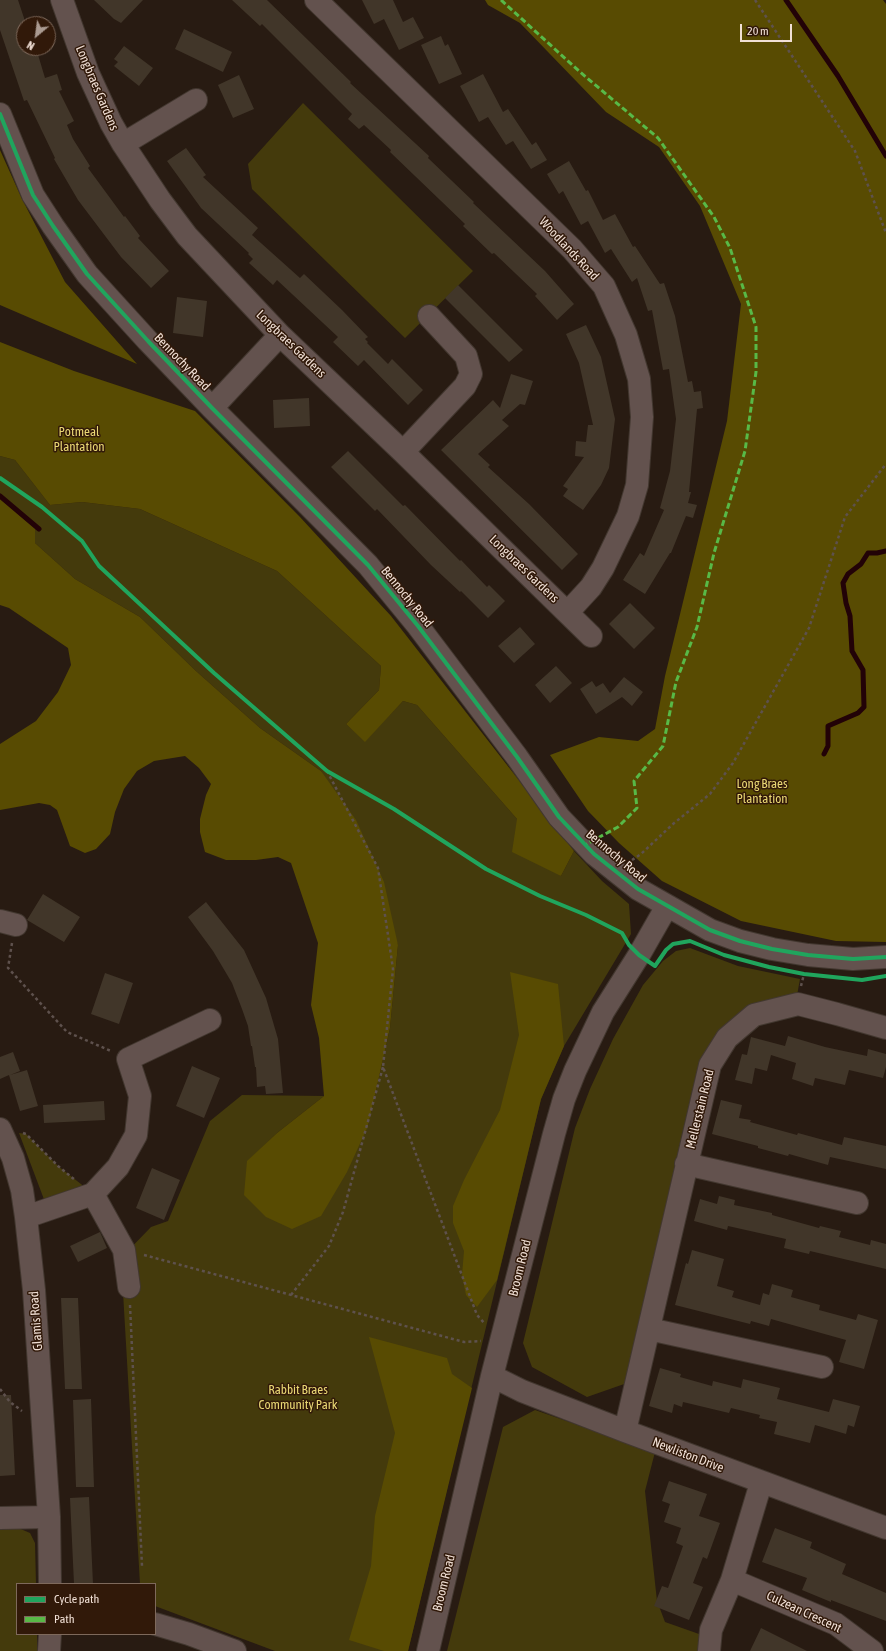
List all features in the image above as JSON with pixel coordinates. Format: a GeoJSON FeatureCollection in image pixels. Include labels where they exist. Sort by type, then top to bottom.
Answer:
{"type":"FeatureCollection","features":[{"type":"Feature","properties":{"kind":"street","name":"Longbraes Gardens"},"geometry":{"type":"LineString","coordinates":[[62,0],[88,73],[111,123],[160,200],[187,236],[280,335],[403,452],[591,636]]}},
{"type":"Feature","properties":{"kind":"street","name":"Woodlands Road"},"geometry":{"type":"LineString","coordinates":[[316,0],[572,249],[604,286],[626,335],[638,379],[642,417],[637,485],[628,516],[603,568],[591,588],[568,612]]}},
{"type":"Feature","properties":{"kind":"street"},"geometry":{"type":"LineString","coordinates":[[123,144],[196,100]]}},
{"type":"Feature","properties":{"kind":"street","name":"Bennochy Road"},"geometry":{"type":"LineString","coordinates":[[0,114],[33,195],[87,274],[212,408],[368,565],[418,626],[517,757],[559,817],[594,854],[638,889],[710,930],[772,949],[853,958],[886,957]]}},
{"type":"Feature","properties":{"kind":"street"},"geometry":{"type":"LineString","coordinates":[[403,452],[465,386],[471,374],[466,356],[429,316]]}},
{"type":"Feature","properties":{"kind":"street"},"geometry":{"type":"LineString","coordinates":[[212,408],[280,335]]}},
{"type":"Feature","properties":{"kind":"street","name":"Broom Road"},"geometry":{"type":"LineString","coordinates":[[428,1651],[492,1376],[554,1134],[575,1071],[603,1012],[639,955],[667,906]]}},
{"type":"Feature","properties":{"kind":"street","name":"Mellerstain Road"},"geometry":{"type":"LineString","coordinates":[[625,1431],[710,1065],[727,1038],[754,1015],[798,1004],[886,1028]]}},
{"type":"Feature","properties":{"kind":"street"},"geometry":{"type":"LineString","coordinates":[[26,1217],[93,1194],[118,1167],[136,1135],[140,1096],[128,1059],[210,1020]]}},
{"type":"Feature","properties":{"kind":"street","name":"Glamis Road"},"geometry":{"type":"LineString","coordinates":[[0,1130],[13,1158],[22,1190],[26,1217],[34,1290],[43,1427],[50,1583]]}},
{"type":"Feature","properties":{"kind":"street","name":"Mellerstain Road"},"geometry":{"type":"LineString","coordinates":[[686,1164],[857,1203]]}},
{"type":"Feature","properties":{"kind":"street"},"geometry":{"type":"LineString","coordinates":[[93,1194],[124,1250],[129,1287]]}},
{"type":"Feature","properties":{"kind":"street"},"geometry":{"type":"LineString","coordinates":[[649,1329],[822,1367]]}},
{"type":"Feature","properties":{"kind":"street","name":"Newliston Drive"},"geometry":{"type":"LineString","coordinates":[[492,1376],[522,1391],[625,1431],[761,1483],[886,1528]]}},
{"type":"Feature","properties":{"kind":"street"},"geometry":{"type":"LineString","coordinates":[[709,1651],[711,1630],[732,1580],[761,1483]]}},
{"type":"Feature","properties":{"kind":"street"},"geometry":{"type":"LineString","coordinates":[[0,1518],[48,1518]]}},
{"type":"Feature","properties":{"kind":"street","name":"Culzean Crescent"},"geometry":{"type":"LineString","coordinates":[[732,1580],[836,1624],[872,1651]]}},
{"type":"Feature","properties":{"kind":"street"},"geometry":{"type":"LineString","coordinates":[[156,1624],[189,1634],[235,1651]]}},
{"type":"Feature","properties":{"kind":"street"},"geometry":{"type":"LineString","coordinates":[[49,1651],[50,1635]]}},
{"type":"Feature","properties":{"kind":"path"},"geometry":{"type":"LineString","coordinates":[[754,0],[855,151],[886,233]]}},
{"type":"Feature","properties":{"kind":"path"},"geometry":{"type":"LineString","coordinates":[[614,871],[642,854],[673,824],[710,794],[733,763],[808,628],[844,517],[886,464]]}},
{"type":"Feature","properties":{"kind":"path"},"geometry":{"type":"LineString","coordinates":[[321,766],[334,775]]}},
{"type":"Feature","properties":{"kind":"path"},"geometry":{"type":"LineString","coordinates":[[291,1295],[329,1246],[343,1212],[383,1067],[393,969],[378,868],[327,771]]}},
{"type":"Feature","properties":{"kind":"path"},"geometry":{"type":"LineString","coordinates":[[8,923],[8,968],[67,1032],[128,1059]]}},
{"type":"Feature","properties":{"kind":"path"},"geometry":{"type":"LineString","coordinates":[[797,972],[812,975]]}},
{"type":"Feature","properties":{"kind":"path"},"geometry":{"type":"LineString","coordinates":[[383,1067],[477,1315],[502,1341]]}},
{"type":"Feature","properties":{"kind":"path"},"geometry":{"type":"LineString","coordinates":[[0,1130],[26,1134],[58,1166],[93,1194]]}},
{"type":"Feature","properties":{"kind":"path"},"geometry":{"type":"LineString","coordinates":[[124,1250],[464,1342],[502,1341]]}},
{"type":"Feature","properties":{"kind":"path"},"geometry":{"type":"LineString","coordinates":[[129,1287],[142,1566]]}},
{"type":"Feature","properties":{"kind":"path"},"geometry":{"type":"LineString","coordinates":[[0,1389],[10,1402],[43,1427]]}},
{"type":"Feature","properties":{"kind":"green space","name":"Long Braes Plantation"},"geometry":{"type":"Polygon","coordinates":[[[485,0],[883,0],[886,4],[886,942],[836,941],[741,921],[662,881],[619,843],[588,811],[550,755],[599,737],[638,741],[655,729],[665,676],[727,421],[741,304],[700,206],[659,147],[606,112],[520,23],[488,5],[485,0]]]}},
{"type":"Feature","properties":{"kind":"green space"},"geometry":{"type":"Polygon","coordinates":[[[303,103],[473,271],[405,338],[252,189],[248,164],[303,103]]]}},
{"type":"Feature","properties":{"kind":"green space"},"geometry":{"type":"Polygon","coordinates":[[[0,150],[22,199],[65,282],[137,364],[0,305],[0,150]]]}},
{"type":"Feature","properties":{"kind":"green space","name":"Potmeal Plantation"},"geometry":{"type":"Polygon","coordinates":[[[0,342],[74,371],[195,411],[300,517],[391,616],[574,851],[561,876],[512,852],[517,819],[417,705],[403,701],[365,742],[346,724],[379,690],[381,666],[277,571],[140,509],[82,502],[50,505],[15,460],[0,456],[0,342]]]}},
{"type":"Feature","properties":{"kind":"green space","name":"Rabbit Braes Community Park"},"geometry":{"type":"Polygon","coordinates":[[[0,456],[15,460],[50,505],[82,502],[140,509],[277,571],[381,666],[379,690],[346,724],[365,741],[403,701],[417,705],[517,819],[561,876],[574,851],[602,881],[629,904],[631,934],[564,1046],[541,1099],[408,1651],[275,1651],[156,1606],[156,1583],[140,1583],[121,1258],[151,1227],[168,1221],[210,1121],[242,1095],[324,1096],[277,1133],[248,1161],[368,1126],[390,1028],[398,945],[321,771],[260,728],[196,671],[140,617],[75,579],[35,543],[35,528],[0,499],[0,456]]]}},
{"type":"Feature","properties":{"kind":"green space"},"geometry":{"type":"Polygon","coordinates":[[[0,499],[35,528],[35,543],[75,579],[140,617],[196,671],[260,728],[321,771],[356,820],[384,882],[398,945],[390,1028],[368,1126],[347,1172],[321,1216],[292,1229],[266,1217],[244,1195],[247,1161],[277,1133],[324,1096],[319,1038],[311,1005],[318,943],[291,863],[278,857],[256,860],[226,860],[205,852],[200,832],[200,819],[206,795],[211,784],[199,768],[185,756],[154,761],[137,771],[124,789],[115,812],[110,834],[96,849],[85,853],[70,846],[57,810],[50,805],[39,803],[0,810],[0,744],[36,721],[58,692],[71,665],[68,648],[9,608],[0,605],[0,499]]]}},
{"type":"Feature","properties":{"kind":"green space"},"geometry":{"type":"Polygon","coordinates":[[[690,948],[738,966],[800,979],[796,1001],[718,1036],[627,1383],[587,1397],[532,1367],[523,1343],[575,1128],[590,1089],[613,1039],[643,985],[663,961],[676,951],[690,948]]]}},
{"type":"Feature","properties":{"kind":"green space"},"geometry":{"type":"Polygon","coordinates":[[[510,972],[558,984],[564,1046],[541,1099],[497,1280],[477,1307],[466,1295],[462,1275],[464,1251],[453,1223],[453,1206],[464,1180],[500,1110],[519,1035],[510,972]]]}},
{"type":"Feature","properties":{"kind":"green space"},"geometry":{"type":"Polygon","coordinates":[[[19,1133],[26,1134],[58,1166],[86,1188],[45,1202],[19,1133]]]}},
{"type":"Feature","properties":{"kind":"green space"},"geometry":{"type":"Polygon","coordinates":[[[369,1337],[447,1358],[452,1374],[472,1388],[408,1651],[384,1651],[349,1640],[371,1566],[375,1516],[395,1433],[369,1337]]]}},
{"type":"Feature","properties":{"kind":"green space"},"geometry":{"type":"Polygon","coordinates":[[[535,1410],[655,1452],[645,1491],[657,1601],[665,1622],[699,1634],[700,1651],[447,1651],[503,1427],[535,1410]]]}},
{"type":"Feature","properties":{"kind":"green space"},"geometry":{"type":"Polygon","coordinates":[[[16,1527],[30,1533],[35,1543],[36,1583],[16,1583],[16,1635],[37,1635],[37,1651],[0,1651],[0,1528],[16,1527]]]}},
{"type":"Feature","properties":{"kind":"building"},"geometry":{"type":"Polygon","coordinates":[[[0,0],[18,0],[23,16],[16,16],[16,56],[38,56],[45,78],[57,74],[62,90],[59,91],[74,121],[67,125],[73,139],[90,166],[88,168],[140,236],[138,238],[169,271],[151,288],[121,257],[78,200],[54,159],[55,158],[27,100],[24,101],[0,30],[0,0]]]}},
{"type":"Feature","properties":{"kind":"building"},"geometry":{"type":"Polygon","coordinates":[[[94,0],[143,0],[121,23],[114,19],[94,0]]]}},
{"type":"Feature","properties":{"kind":"building"},"geometry":{"type":"Polygon","coordinates":[[[232,0],[267,0],[351,82],[350,83],[429,156],[428,158],[474,202],[473,203],[545,271],[574,304],[557,320],[535,296],[537,294],[463,226],[465,224],[390,152],[391,150],[364,125],[359,129],[348,119],[352,114],[262,24],[260,26],[232,0]]]}},
{"type":"Feature","properties":{"kind":"building"},"geometry":{"type":"Polygon","coordinates":[[[362,0],[393,0],[403,22],[413,17],[424,38],[399,50],[384,19],[374,24],[362,0]]]}},
{"type":"Feature","properties":{"kind":"building"},"geometry":{"type":"Polygon","coordinates":[[[184,29],[232,52],[223,72],[175,49],[184,29]]]}},
{"type":"Feature","properties":{"kind":"building"},"geometry":{"type":"Polygon","coordinates":[[[441,36],[445,46],[448,44],[462,74],[439,84],[421,45],[441,36]]]}},
{"type":"Feature","properties":{"kind":"building"},"geometry":{"type":"Polygon","coordinates":[[[124,46],[153,68],[139,86],[114,66],[118,62],[114,59],[124,46]]]}},
{"type":"Feature","properties":{"kind":"building"},"geometry":{"type":"Polygon","coordinates":[[[483,74],[503,112],[508,109],[532,145],[536,142],[547,160],[531,169],[513,141],[506,145],[488,117],[479,122],[460,86],[483,74]]]}},
{"type":"Feature","properties":{"kind":"building"},"geometry":{"type":"Polygon","coordinates":[[[239,75],[254,109],[233,118],[218,85],[239,75]]]}},
{"type":"Feature","properties":{"kind":"building"},"geometry":{"type":"Polygon","coordinates":[[[186,148],[206,175],[203,177],[258,228],[252,235],[300,278],[304,274],[368,337],[365,339],[368,342],[367,343],[388,364],[392,359],[423,390],[408,405],[364,360],[358,366],[333,342],[338,337],[277,280],[273,285],[249,263],[253,259],[248,254],[249,253],[201,208],[167,161],[186,148]]]}},
{"type":"Feature","properties":{"kind":"building"},"geometry":{"type":"Polygon","coordinates":[[[569,161],[586,191],[588,190],[603,220],[615,214],[633,247],[635,246],[660,284],[664,283],[675,316],[688,382],[692,381],[694,392],[701,391],[703,408],[697,409],[689,492],[691,492],[688,503],[697,505],[693,518],[686,516],[671,553],[645,594],[623,580],[640,553],[644,556],[664,510],[660,508],[670,471],[676,419],[669,369],[663,370],[652,310],[648,311],[637,278],[632,282],[611,249],[605,253],[588,221],[581,225],[563,191],[559,194],[547,174],[569,161]]]}},
{"type":"Feature","properties":{"kind":"building"},"geometry":{"type":"Polygon","coordinates":[[[458,285],[523,350],[509,362],[445,298],[458,285]]]}},
{"type":"Feature","properties":{"kind":"building"},"geometry":{"type":"Polygon","coordinates":[[[177,297],[207,301],[203,337],[173,333],[177,297]]]}},
{"type":"Feature","properties":{"kind":"building"},"geometry":{"type":"Polygon","coordinates":[[[586,325],[601,357],[615,419],[609,468],[601,485],[583,510],[563,496],[568,489],[563,486],[584,457],[575,456],[576,441],[586,442],[588,425],[593,425],[579,363],[566,334],[586,325]]]}},
{"type":"Feature","properties":{"kind":"building"},"geometry":{"type":"Polygon","coordinates":[[[511,374],[533,381],[525,405],[520,404],[502,420],[509,426],[478,454],[490,465],[488,467],[529,504],[578,554],[562,570],[441,450],[493,400],[500,408],[511,374]]]}},
{"type":"Feature","properties":{"kind":"building"},"geometry":{"type":"Polygon","coordinates":[[[309,398],[310,426],[274,428],[273,400],[309,398]]]}},
{"type":"Feature","properties":{"kind":"building"},"geometry":{"type":"Polygon","coordinates":[[[348,451],[403,506],[405,505],[487,587],[489,585],[505,601],[488,618],[461,591],[460,592],[431,565],[377,509],[375,511],[331,467],[348,451]]]}},
{"type":"Feature","properties":{"kind":"building"},"geometry":{"type":"Polygon","coordinates":[[[630,603],[655,628],[634,649],[609,624],[630,603]]]}},
{"type":"Feature","properties":{"kind":"building"},"geometry":{"type":"Polygon","coordinates":[[[520,627],[535,644],[514,663],[498,646],[520,627]]]}},
{"type":"Feature","properties":{"kind":"building"},"geometry":{"type":"Polygon","coordinates":[[[556,666],[572,683],[550,703],[535,685],[556,666]]]}},
{"type":"Feature","properties":{"kind":"building"},"geometry":{"type":"Polygon","coordinates":[[[624,677],[643,692],[632,706],[622,697],[596,714],[580,689],[592,681],[596,687],[603,683],[610,693],[624,677]]]}},
{"type":"Feature","properties":{"kind":"building"},"geometry":{"type":"Polygon","coordinates":[[[43,894],[80,917],[64,942],[27,920],[43,894]]]}},
{"type":"Feature","properties":{"kind":"building"},"geometry":{"type":"Polygon","coordinates":[[[206,902],[244,950],[266,998],[278,1039],[283,1093],[266,1094],[265,1086],[257,1087],[256,1067],[248,1026],[232,983],[213,951],[188,917],[206,902]]]}},
{"type":"Feature","properties":{"kind":"building"},"geometry":{"type":"Polygon","coordinates":[[[105,973],[133,983],[119,1024],[91,1014],[105,973]]]}},
{"type":"Feature","properties":{"kind":"building"},"geometry":{"type":"Polygon","coordinates":[[[788,1036],[825,1047],[867,1056],[868,1049],[886,1054],[886,1067],[883,1078],[849,1070],[845,1085],[815,1078],[813,1086],[792,1079],[796,1063],[771,1055],[767,1071],[755,1068],[752,1084],[735,1080],[742,1054],[747,1055],[751,1037],[785,1046],[788,1036]]]}},
{"type":"Feature","properties":{"kind":"building"},"geometry":{"type":"Polygon","coordinates":[[[13,1052],[20,1071],[10,1075],[27,1070],[38,1106],[20,1111],[9,1075],[0,1079],[0,1057],[13,1052]]]}},
{"type":"Feature","properties":{"kind":"building"},"geometry":{"type":"Polygon","coordinates":[[[192,1066],[220,1078],[204,1118],[176,1106],[192,1066]]]}},
{"type":"Feature","properties":{"kind":"building"},"geometry":{"type":"Polygon","coordinates":[[[721,1100],[742,1105],[739,1118],[751,1120],[750,1122],[797,1135],[798,1133],[842,1145],[844,1137],[886,1146],[886,1169],[830,1157],[828,1165],[789,1154],[788,1156],[758,1148],[758,1146],[712,1134],[721,1100]]]}},
{"type":"Feature","properties":{"kind":"building"},"geometry":{"type":"Polygon","coordinates":[[[104,1101],[105,1120],[44,1123],[43,1105],[104,1101]]]}},
{"type":"Feature","properties":{"kind":"building"},"geometry":{"type":"Polygon","coordinates":[[[152,1168],[180,1180],[164,1220],[136,1208],[152,1168]]]}},
{"type":"Feature","properties":{"kind":"building"},"geometry":{"type":"Polygon","coordinates":[[[719,1196],[735,1200],[734,1205],[772,1213],[772,1215],[819,1228],[820,1226],[841,1231],[839,1237],[870,1245],[871,1240],[886,1244],[886,1269],[810,1251],[809,1254],[784,1248],[786,1239],[728,1226],[727,1230],[694,1221],[700,1199],[717,1204],[719,1196]]]}},
{"type":"Feature","properties":{"kind":"building"},"geometry":{"type":"Polygon","coordinates":[[[100,1232],[107,1248],[78,1262],[70,1246],[100,1232]]]}},
{"type":"Feature","properties":{"kind":"building"},"geometry":{"type":"Polygon","coordinates":[[[692,1250],[724,1259],[717,1286],[734,1291],[732,1297],[760,1305],[763,1293],[769,1295],[772,1284],[793,1290],[791,1297],[820,1305],[819,1310],[856,1320],[858,1314],[878,1320],[864,1369],[839,1362],[846,1340],[771,1319],[769,1326],[751,1321],[750,1324],[675,1305],[686,1263],[688,1264],[692,1250]]]}},
{"type":"Feature","properties":{"kind":"building"},"geometry":{"type":"Polygon","coordinates":[[[61,1298],[78,1298],[82,1389],[65,1389],[61,1298]]]}},
{"type":"Feature","properties":{"kind":"building"},"geometry":{"type":"Polygon","coordinates":[[[660,1368],[681,1374],[680,1377],[712,1386],[713,1381],[741,1388],[743,1379],[780,1388],[777,1399],[829,1412],[833,1399],[860,1406],[854,1427],[848,1425],[846,1434],[815,1425],[810,1443],[774,1434],[777,1422],[759,1418],[760,1415],[731,1408],[729,1413],[683,1402],[682,1407],[674,1404],[672,1413],[649,1406],[660,1368]]]}},
{"type":"Feature","properties":{"kind":"building"},"geometry":{"type":"Polygon","coordinates":[[[0,1395],[11,1395],[15,1475],[0,1476],[0,1395]]]}},
{"type":"Feature","properties":{"kind":"building"},"geometry":{"type":"Polygon","coordinates":[[[91,1399],[94,1487],[76,1487],[73,1400],[91,1399]]]}},
{"type":"Feature","properties":{"kind":"building"},"geometry":{"type":"Polygon","coordinates":[[[669,1481],[707,1494],[699,1516],[720,1523],[707,1559],[703,1557],[693,1583],[703,1587],[689,1620],[654,1606],[662,1586],[668,1588],[683,1546],[676,1543],[681,1528],[664,1522],[670,1504],[662,1501],[669,1481]]]}},
{"type":"Feature","properties":{"kind":"building"},"geometry":{"type":"Polygon","coordinates":[[[89,1497],[93,1583],[74,1583],[70,1498],[89,1497]]]}},
{"type":"Feature","properties":{"kind":"building"},"geometry":{"type":"Polygon","coordinates":[[[775,1528],[812,1542],[810,1548],[846,1564],[842,1574],[886,1593],[886,1621],[831,1600],[831,1602],[802,1590],[807,1578],[762,1562],[775,1528]]]}},
{"type":"Feature","properties":{"kind":"building"},"geometry":{"type":"Polygon","coordinates":[[[761,1628],[807,1651],[750,1651],[761,1628]]]}},
{"type":"Feature","properties":{"kind":"waterway"},"geometry":{"type":"LineString","coordinates":[[786,0],[838,76],[886,156]]}},
{"type":"Feature","properties":{"kind":"waterway"},"geometry":{"type":"LineString","coordinates":[[0,496],[39,529]]}},
{"type":"Feature","properties":{"kind":"waterway"},"geometry":{"type":"LineString","coordinates":[[824,754],[828,746],[828,726],[858,713],[864,707],[863,670],[852,651],[850,616],[846,603],[843,583],[848,574],[861,564],[868,553],[886,551]]}},
{"type":"Feature","properties":{"kind":"marked path"},"geometry":{"type":"LineString","coordinates":[[501,0],[580,72],[658,138],[714,217],[730,248],[756,327],[756,372],[745,451],[714,553],[697,627],[676,682],[663,746],[634,781],[637,808],[618,827],[585,845]]}},
{"type":"Feature","properties":{"kind":"cycle path"},"geometry":{"type":"LineString","coordinates":[[0,114],[33,195],[87,274],[212,408],[368,565],[418,626],[517,757],[559,817],[594,854],[638,889],[710,930],[740,941],[772,949],[808,955],[853,959],[886,957]]}},
{"type":"Feature","properties":{"kind":"cycle path"},"geometry":{"type":"LineString","coordinates":[[0,478],[42,507],[82,541],[99,566],[214,673],[327,771],[394,809],[486,869],[540,896],[586,915],[622,933],[629,945],[639,955],[655,966],[666,950],[673,944],[690,941],[724,955],[769,967],[804,974],[862,980],[886,976]]}}]}
